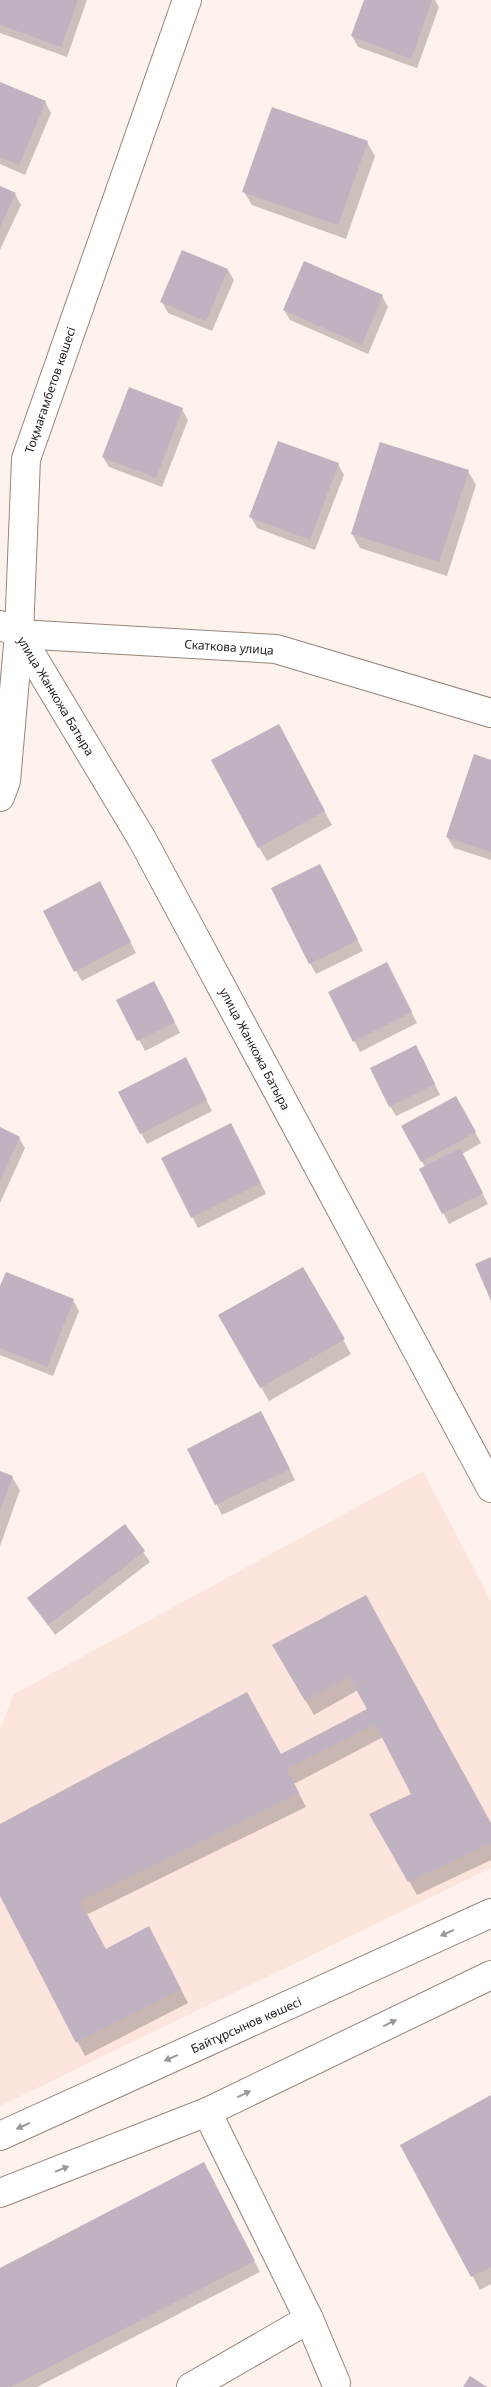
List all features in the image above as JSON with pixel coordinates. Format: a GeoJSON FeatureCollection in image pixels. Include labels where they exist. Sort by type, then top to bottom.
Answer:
{"type":"FeatureCollection","features":[{"type":"Feature","properties":{"kind":"street","name":"Тоқмағамбетов көшесі"},"geometry":{"type":"LineString","coordinates":[[0,797],[6,781],[9,629],[26,459],[187,0]]}},
{"type":"Feature","properties":{"kind":"street","name":"Скаткова улица"},"geometry":{"type":"LineString","coordinates":[[9,629],[276,649],[491,713]]}},
{"type":"Feature","properties":{"kind":"street","name":"улица Жанкожа Батыра"},"geometry":{"type":"LineString","coordinates":[[9,629],[142,838],[491,1488]]}},
{"type":"Feature","properties":{"kind":"street","name":"Байтұрсынов көшесі"},"geometry":{"type":"LineString","coordinates":[[0,2136],[491,1913]]}},
{"type":"Feature","properties":{"kind":"street"},"geometry":{"type":"LineString","coordinates":[[0,2194],[207,2112],[491,1975]]}},
{"type":"Feature","properties":{"kind":"street"},"geometry":{"type":"LineString","coordinates":[[207,2112],[309,2319],[336,2383]]}},
{"type":"Feature","properties":{"kind":"street"},"geometry":{"type":"LineString","coordinates":[[191,2387],[309,2319]]}},
{"type":"Feature","properties":{"kind":"shaded area"},"geometry":{"type":"Polygon","coordinates":[[[423,1471],[491,1601],[491,1868],[0,2106],[0,1729],[14,1694],[423,1471]]]}},
{"type":"Feature","properties":{"kind":"building"},"geometry":{"type":"Polygon","coordinates":[[[0,0],[78,0],[61,47],[0,25],[0,0]]]}},
{"type":"Feature","properties":{"kind":"building"},"geometry":{"type":"Polygon","coordinates":[[[364,0],[432,0],[411,59],[351,36],[364,0]]]}},
{"type":"Feature","properties":{"kind":"building"},"geometry":{"type":"Polygon","coordinates":[[[0,82],[46,101],[19,165],[0,157],[0,82]]]}},
{"type":"Feature","properties":{"kind":"building"},"geometry":{"type":"Polygon","coordinates":[[[272,107],[368,141],[338,225],[242,192],[272,107]]]}},
{"type":"Feature","properties":{"kind":"building"},"geometry":{"type":"Polygon","coordinates":[[[0,186],[16,193],[0,227],[0,186]]]}},
{"type":"Feature","properties":{"kind":"building"},"geometry":{"type":"Polygon","coordinates":[[[182,250],[228,269],[206,321],[160,302],[182,250]]]}},
{"type":"Feature","properties":{"kind":"building"},"geometry":{"type":"Polygon","coordinates":[[[304,261],[383,295],[362,345],[283,310],[304,261]]]}},
{"type":"Feature","properties":{"kind":"building"},"geometry":{"type":"Polygon","coordinates":[[[129,387],[183,408],[156,478],[102,457],[129,387]]]}},
{"type":"Feature","properties":{"kind":"building"},"geometry":{"type":"Polygon","coordinates":[[[278,441],[339,463],[310,540],[249,517],[278,441]]]}},
{"type":"Feature","properties":{"kind":"building"},"geometry":{"type":"Polygon","coordinates":[[[380,442],[469,470],[439,562],[351,534],[380,442]]]}},
{"type":"Feature","properties":{"kind":"building"},"geometry":{"type":"Polygon","coordinates":[[[279,724],[325,811],[258,848],[211,760],[279,724]]]}},
{"type":"Feature","properties":{"kind":"building"},"geometry":{"type":"Polygon","coordinates":[[[474,754],[491,760],[491,852],[446,837],[474,754]]]}},
{"type":"Feature","properties":{"kind":"building"},"geometry":{"type":"Polygon","coordinates":[[[320,864],[358,940],[309,964],[271,888],[320,864]]]}},
{"type":"Feature","properties":{"kind":"building"},"geometry":{"type":"Polygon","coordinates":[[[100,881],[131,942],[74,972],[43,911],[100,881]]]}},
{"type":"Feature","properties":{"kind":"building"},"geometry":{"type":"Polygon","coordinates":[[[387,962],[412,1012],[353,1042],[328,992],[387,962]]]}},
{"type":"Feature","properties":{"kind":"building"},"geometry":{"type":"Polygon","coordinates":[[[154,981],[175,1022],[137,1041],[116,1000],[154,981]]]}},
{"type":"Feature","properties":{"kind":"building"},"geometry":{"type":"Polygon","coordinates":[[[416,1045],[435,1084],[389,1107],[370,1068],[416,1045]]]}},
{"type":"Feature","properties":{"kind":"building"},"geometry":{"type":"Polygon","coordinates":[[[186,1057],[207,1100],[140,1134],[118,1092],[186,1057]]]}},
{"type":"Feature","properties":{"kind":"building"},"geometry":{"type":"Polygon","coordinates":[[[456,1096],[476,1132],[421,1162],[401,1126],[456,1096]]]}},
{"type":"Feature","properties":{"kind":"building"},"geometry":{"type":"Polygon","coordinates":[[[231,1123],[261,1183],[191,1218],[161,1158],[231,1123]]]}},
{"type":"Feature","properties":{"kind":"building"},"geometry":{"type":"Polygon","coordinates":[[[0,1127],[20,1137],[0,1180],[0,1127]]]}},
{"type":"Feature","properties":{"kind":"building"},"geometry":{"type":"Polygon","coordinates":[[[460,1148],[483,1193],[442,1214],[419,1169],[460,1148]]]}},
{"type":"Feature","properties":{"kind":"building"},"geometry":{"type":"Polygon","coordinates":[[[491,1257],[491,1301],[475,1264],[491,1257]]]}},
{"type":"Feature","properties":{"kind":"building"},"geometry":{"type":"Polygon","coordinates":[[[303,1267],[345,1339],[260,1388],[218,1315],[303,1267]]]}},
{"type":"Feature","properties":{"kind":"building"},"geometry":{"type":"Polygon","coordinates":[[[6,1272],[74,1299],[47,1367],[0,1348],[0,1286],[6,1272]]]}},
{"type":"Feature","properties":{"kind":"building"},"geometry":{"type":"Polygon","coordinates":[[[261,1411],[290,1469],[215,1505],[187,1449],[261,1411]]]}},
{"type":"Feature","properties":{"kind":"building"},"geometry":{"type":"Polygon","coordinates":[[[0,1471],[13,1476],[0,1511],[0,1471]]]}},
{"type":"Feature","properties":{"kind":"building"},"geometry":{"type":"Polygon","coordinates":[[[125,1524],[145,1551],[48,1625],[27,1598],[125,1524]]]}},
{"type":"Feature","properties":{"kind":"building"},"geometry":{"type":"Polygon","coordinates":[[[366,1595],[491,1823],[491,1843],[408,1882],[369,1814],[411,1794],[375,1724],[287,1769],[299,1793],[80,1901],[106,1949],[149,1926],[181,1989],[76,2043],[0,1896],[0,1824],[247,1692],[281,1754],[367,1709],[349,1677],[305,1701],[272,1645],[366,1595]]]}},
{"type":"Feature","properties":{"kind":"building"},"geometry":{"type":"Polygon","coordinates":[[[491,2095],[491,2267],[471,2277],[400,2145],[491,2095]]]}},
{"type":"Feature","properties":{"kind":"building"},"geometry":{"type":"Polygon","coordinates":[[[204,2162],[255,2261],[11,2387],[0,2387],[0,2268],[204,2162]]]}},
{"type":"Feature","properties":{"kind":"building"},"geometry":{"type":"Polygon","coordinates":[[[470,2376],[487,2387],[463,2387],[470,2376]]]}}]}
